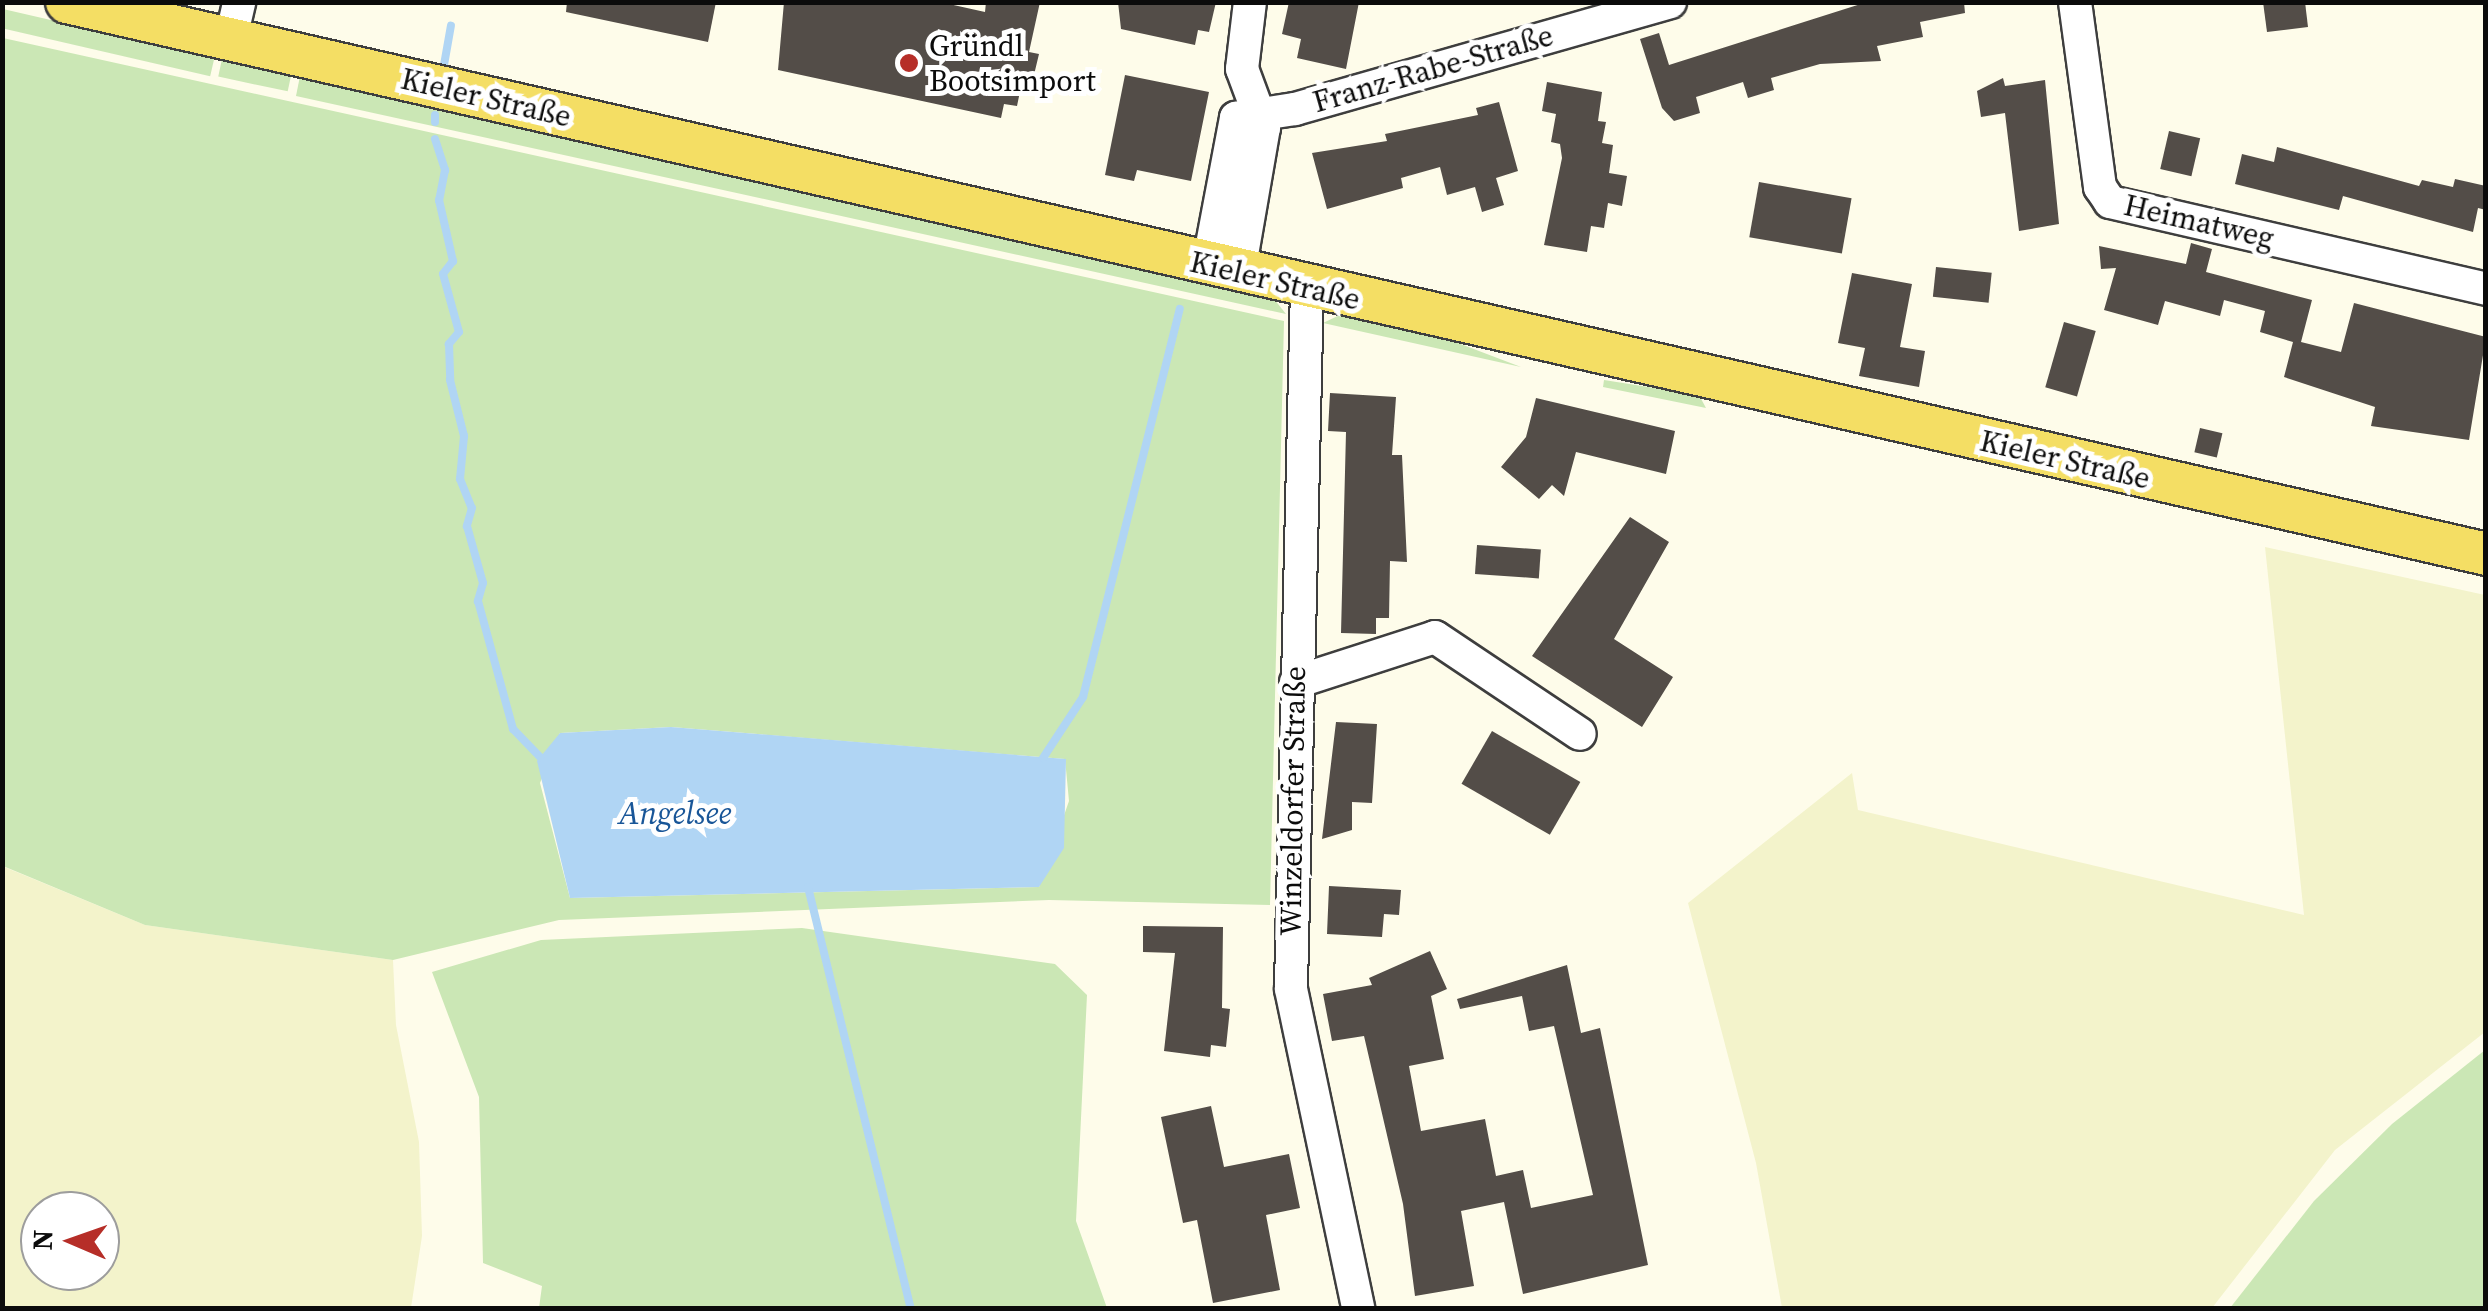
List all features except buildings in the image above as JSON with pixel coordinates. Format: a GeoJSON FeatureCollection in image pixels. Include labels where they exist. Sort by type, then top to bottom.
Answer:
{"type":"FeatureCollection","features":[{"type":"Feature","properties":{"kind":"main road","name":"Kieler Straße"},"geometry":{"type":"LineString","coordinates":[[66,2],[235,20],[1223,269],[2486,554]]}},
{"type":"Feature","properties":{"kind":"street"},"geometry":{"type":"LineString","coordinates":[[1223,269],[1264,128],[1252,110],[1242,69],[1250,2]]}},
{"type":"Feature","properties":{"kind":"street","name":"Franz-Rabe-Straße"},"geometry":{"type":"LineString","coordinates":[[1252,110],[1295,109],[1670,2]]}},
{"type":"Feature","properties":{"kind":"street","name":"Heimatweg"},"geometry":{"type":"LineString","coordinates":[[2075,2],[2100,187],[2110,202],[2486,289]]}},
{"type":"Feature","properties":{"kind":"street","name":"Winzeldorfer Straße"},"geometry":{"type":"LineString","coordinates":[[1307,288],[1291,989],[1358,1308]]}},
{"type":"Feature","properties":{"kind":"street"},"geometry":{"type":"LineString","coordinates":[[1296,682],[1435,637],[1580,734]]}},
{"type":"Feature","properties":{"kind":"green space"},"geometry":{"type":"Polygon","coordinates":[[[3,9],[214,58],[210,76],[2,28],[3,9]]]}},
{"type":"Feature","properties":{"kind":"green space"},"geometry":{"type":"Polygon","coordinates":[[[3,38],[1284,321],[1270,905],[1049,900],[559,920],[393,960],[145,925],[3,866],[3,38]],[[671,727],[560,733],[540,783],[570,898],[1039,887],[1069,801],[1065,759],[671,727]]]}},
{"type":"Feature","properties":{"kind":"green space"},"geometry":{"type":"Polygon","coordinates":[[[222,59],[291,74],[288,91],[218,77],[222,59]]]}},
{"type":"Feature","properties":{"kind":"green space"},"geometry":{"type":"Polygon","coordinates":[[[300,76],[1274,299],[1286,314],[296,96],[300,76]]]}},
{"type":"Feature","properties":{"kind":"green space"},"geometry":{"type":"Polygon","coordinates":[[[1344,313],[1437,335],[1521,367],[1323,323],[1344,313]]]}},
{"type":"Feature","properties":{"kind":"green space"},"geometry":{"type":"Polygon","coordinates":[[[1604,380],[1699,395],[1706,408],[1603,387],[1604,380]]]}},
{"type":"Feature","properties":{"kind":"green space"},"geometry":{"type":"Polygon","coordinates":[[[2265,547],[2485,595],[2485,1032],[2335,1150],[2212,1308],[1782,1308],[1756,1163],[1688,903],[1852,773],[1858,810],[2304,915],[2265,547]]]}},
{"type":"Feature","properties":{"kind":"green space"},"geometry":{"type":"Polygon","coordinates":[[[2,866],[145,925],[393,960],[396,1025],[419,1142],[422,1236],[411,1308],[3,1308],[2,866]]]}},
{"type":"Feature","properties":{"kind":"green space"},"geometry":{"type":"Polygon","coordinates":[[[802,928],[1055,964],[1087,995],[1076,1221],[1107,1308],[539,1308],[542,1286],[483,1263],[479,1097],[432,972],[541,940],[802,928]]]}},
{"type":"Feature","properties":{"kind":"green space"},"geometry":{"type":"Polygon","coordinates":[[[2485,1050],[2485,1308],[2230,1308],[2314,1201],[2392,1124],[2485,1050]]]}},
{"type":"Feature","properties":{"kind":"water","name":"Angelsee"},"geometry":{"type":"Polygon","coordinates":[[[671,727],[1066,759],[1064,848],[1039,887],[570,898],[537,761],[560,733],[671,727]]]}},
{"type":"Feature","properties":{"kind":"waterway"},"geometry":{"type":"LineString","coordinates":[[444,65],[451,26]]}},
{"type":"Feature","properties":{"kind":"waterway"},"geometry":{"type":"LineString","coordinates":[[435,115],[435,122]]}},
{"type":"Feature","properties":{"kind":"waterway"},"geometry":{"type":"LineString","coordinates":[[435,139],[445,170],[439,200],[453,261],[443,274],[459,332],[449,344],[450,380],[464,436],[460,479],[472,508],[467,526],[483,583],[478,601],[513,729],[540,757]]}},
{"type":"Feature","properties":{"kind":"waterway"},"geometry":{"type":"LineString","coordinates":[[1043,758],[1083,697],[1180,309]]}},
{"type":"Feature","properties":{"kind":"waterway"},"geometry":{"type":"LineString","coordinates":[[808,887],[911,1308]]}},
{"type":"Feature","properties":{"kind":"place","name":"Gründl Bootsimport"},"geometry":{"type":"Point","coordinates":[909,63]}}]}
